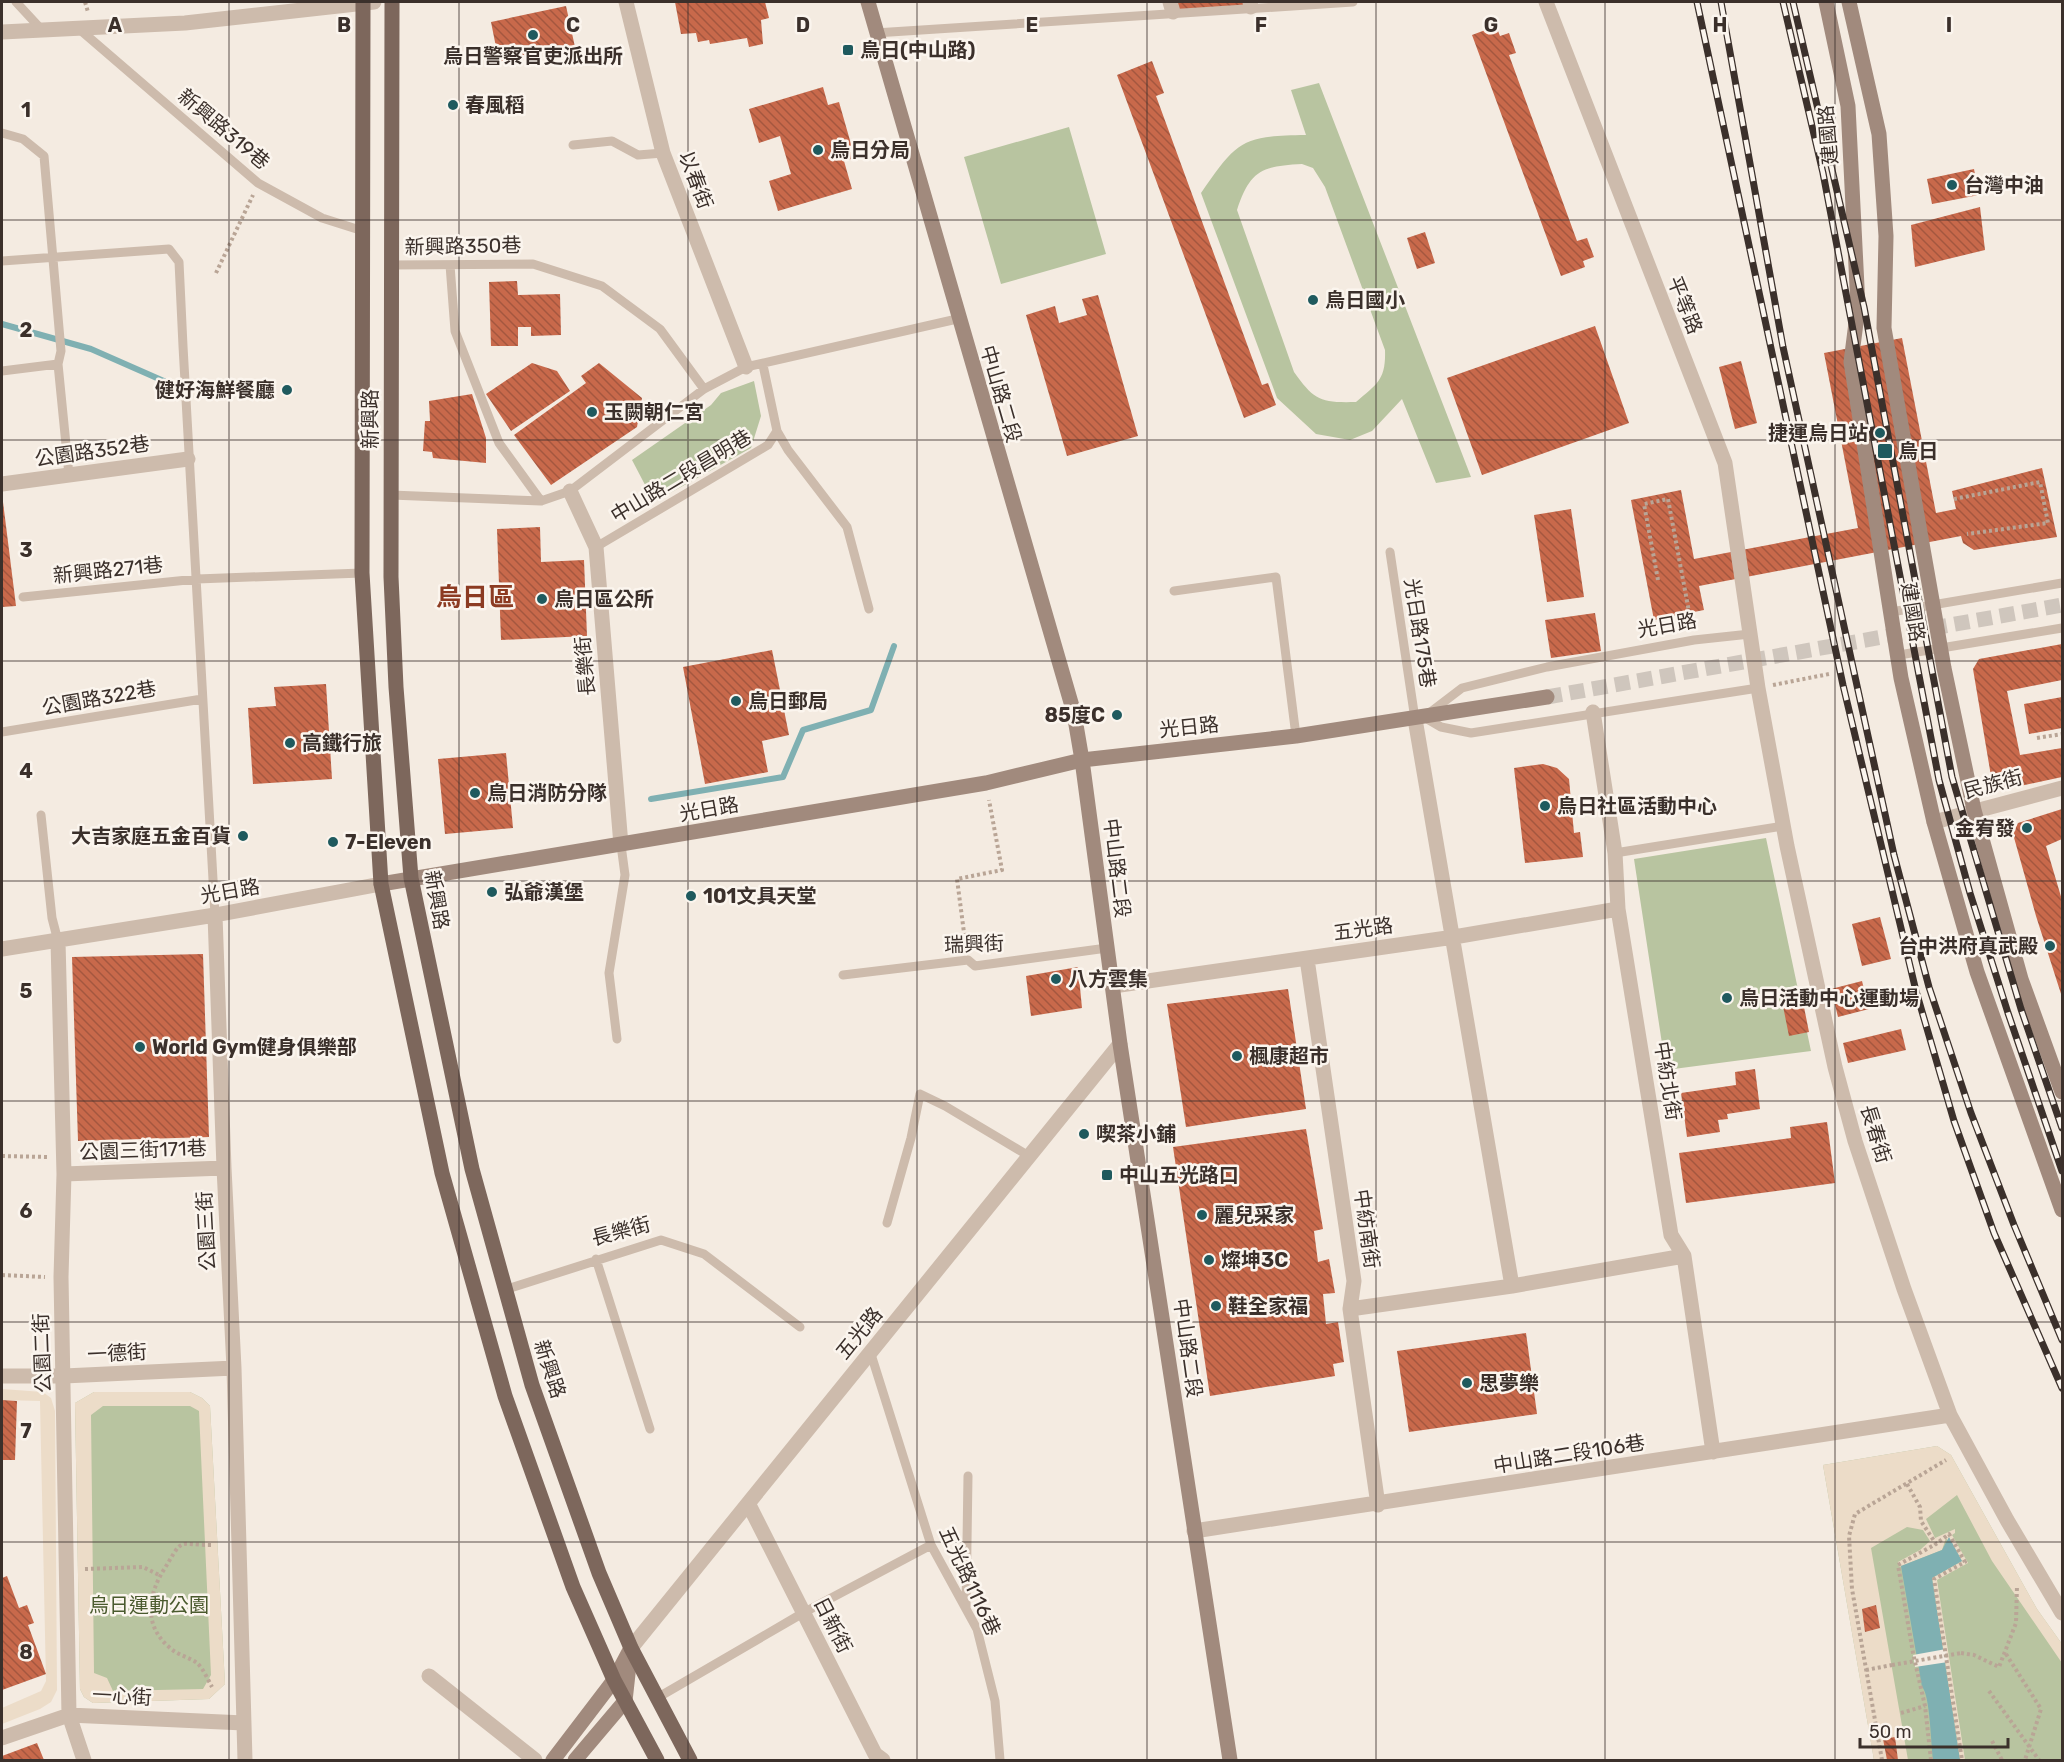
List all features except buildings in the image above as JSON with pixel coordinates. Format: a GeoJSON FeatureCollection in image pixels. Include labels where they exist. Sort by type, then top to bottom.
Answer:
{"type":"FeatureCollection","features":[{"type":"Feature","properties":{"kind":"main road","name":"新興路"},"geometry":{"type":"LineString","coordinates":[[367,2],[363,231],[362,573],[381,884],[442,1173],[505,1396],[573,1587],[614,1680],[657,1761]]}},
{"type":"Feature","properties":{"kind":"main road","name":"新興路"},"geometry":{"type":"LineString","coordinates":[[392,2],[391,577],[396,687],[411,878],[459,1114],[504,1290],[532,1385],[599,1573],[631,1648],[690,1761]]}},
{"type":"Feature","properties":{"kind":"main road","name":"中山路二段"},"geometry":{"type":"LineString","coordinates":[[867,2],[938,243],[957,319],[1074,713],[1113,986],[1119,1044],[1230,1761]]}},
{"type":"Feature","properties":{"kind":"main road","name":"建國路"},"geometry":{"type":"LineString","coordinates":[[1826,2],[1848,106],[1857,250],[1858,307],[1851,362],[1901,678],[1934,822],[1977,972],[2061,1202]]}},
{"type":"Feature","properties":{"kind":"main road","name":"建國路"},"geometry":{"type":"LineString","coordinates":[[1849,2],[1878,134],[1886,236],[1884,328],[1941,647],[1974,810],[2021,979],[2062,1092]]}},
{"type":"Feature","properties":{"kind":"main road","name":"光日路"},"geometry":{"type":"LineString","coordinates":[[381,884],[986,783],[1082,760],[1296,736],[1548,697]]}},
{"type":"Feature","properties":{"kind":"main road","name":"五光路"},"geometry":{"type":"LineString","coordinates":[[553,1761],[614,1680],[631,1648]]}},
{"type":"Feature","properties":{"kind":"main road"},"geometry":{"type":"LineString","coordinates":[[575,1761],[625,1701],[631,1648]]}},
{"type":"Feature","properties":{"kind":"street"},"geometry":{"type":"LineString","coordinates":[[2,32],[185,23],[367,2]]}},
{"type":"Feature","properties":{"kind":"street","name":"以春街"},"geometry":{"type":"LineString","coordinates":[[626,2],[663,153],[746,367]]}},
{"type":"Feature","properties":{"kind":"street","name":"平等路"},"geometry":{"type":"LineString","coordinates":[[1546,2],[1725,463],[1750,634]]}},
{"type":"Feature","properties":{"kind":"street","name":"公園路352巷"},"geometry":{"type":"LineString","coordinates":[[2,484],[188,459]]}},
{"type":"Feature","properties":{"kind":"street","name":"長樂街"},"geometry":{"type":"LineString","coordinates":[[570,491],[596,547],[621,845]]}},
{"type":"Feature","properties":{"kind":"street","name":"長春街"},"geometry":{"type":"LineString","coordinates":[[1750,634],[1783,826],[1834,1067],[1904,1289],[1950,1415],[2007,1520],[2062,1612]]}},
{"type":"Feature","properties":{"kind":"street","name":"中紡北街"},"geometry":{"type":"LineString","coordinates":[[1593,712],[1615,853],[1618,909],[1671,1235],[1684,1256],[1713,1452]]}},
{"type":"Feature","properties":{"kind":"street"},"geometry":{"type":"LineString","coordinates":[[1420,718],[1512,1286]]}},
{"type":"Feature","properties":{"kind":"street","name":"民族街"},"geometry":{"type":"LineString","coordinates":[[1934,822],[2062,788]]}},
{"type":"Feature","properties":{"kind":"street","name":"光日路"},"geometry":{"type":"LineString","coordinates":[[2,949],[215,915],[381,884]]}},
{"type":"Feature","properties":{"kind":"street","name":"五光路"},"geometry":{"type":"LineString","coordinates":[[1113,986],[1454,937],[1618,909]]}},
{"type":"Feature","properties":{"kind":"street","name":"公園三街"},"geometry":{"type":"LineString","coordinates":[[215,915],[234,1368],[245,1761]]}},
{"type":"Feature","properties":{"kind":"street","name":"公園二街"},"geometry":{"type":"LineString","coordinates":[[58,941],[64,1158],[61,1277],[69,1715],[84,1761]]}},
{"type":"Feature","properties":{"kind":"street","name":"中紡南街"},"geometry":{"type":"LineString","coordinates":[[1307,959],[1354,1281],[1350,1309],[1378,1505]]}},
{"type":"Feature","properties":{"kind":"street","name":"五光路"},"geometry":{"type":"LineString","coordinates":[[631,1648],[749,1505],[870,1351],[1119,1044]]}},
{"type":"Feature","properties":{"kind":"street","name":"公園三街171巷"},"geometry":{"type":"LineString","coordinates":[[64,1174],[224,1168]]}},
{"type":"Feature","properties":{"kind":"street"},"geometry":{"type":"LineString","coordinates":[[1350,1309],[1512,1286],[1684,1256]]}},
{"type":"Feature","properties":{"kind":"street","name":"一德街"},"geometry":{"type":"LineString","coordinates":[[2,1376],[64,1376],[234,1368]]}},
{"type":"Feature","properties":{"kind":"street","name":"中山路二段106巷"},"geometry":{"type":"LineString","coordinates":[[1194,1531],[1378,1505],[1950,1415]]}},
{"type":"Feature","properties":{"kind":"street","name":"日新街"},"geometry":{"type":"LineString","coordinates":[[749,1505],[875,1754],[883,1761]]}},
{"type":"Feature","properties":{"kind":"street"},"geometry":{"type":"LineString","coordinates":[[429,1676],[535,1761]]}},
{"type":"Feature","properties":{"kind":"street","name":"一心街"},"geometry":{"type":"LineString","coordinates":[[2,1738],[69,1715],[243,1723]]}},
{"type":"Feature","properties":{"kind":"lane"},"geometry":{"type":"LineString","coordinates":[[16,2],[41,29]]}},
{"type":"Feature","properties":{"kind":"lane"},"geometry":{"type":"LineString","coordinates":[[875,33],[1172,7],[1353,2]]}},
{"type":"Feature","properties":{"kind":"lane","name":"新興路319巷"},"geometry":{"type":"LineString","coordinates":[[78,28],[258,183],[322,218],[363,231]]}},
{"type":"Feature","properties":{"kind":"lane"},"geometry":{"type":"LineString","coordinates":[[2,133],[23,139],[44,156],[61,351],[58,364],[69,475]]}},
{"type":"Feature","properties":{"kind":"lane"},"geometry":{"type":"LineString","coordinates":[[573,144],[612,141],[638,154],[663,153]]}},
{"type":"Feature","properties":{"kind":"lane"},"geometry":{"type":"LineString","coordinates":[[2,261],[51,255],[169,249],[180,262],[188,459],[197,579]]}},
{"type":"Feature","properties":{"kind":"lane","name":"新興路350巷"},"geometry":{"type":"LineString","coordinates":[[391,265],[533,264],[602,286],[660,329],[704,389]]}},
{"type":"Feature","properties":{"kind":"lane"},"geometry":{"type":"LineString","coordinates":[[450,265],[455,331],[499,443],[541,501]]}},
{"type":"Feature","properties":{"kind":"lane"},"geometry":{"type":"LineString","coordinates":[[391,495],[541,501],[570,491],[704,389],[746,367],[957,319]]}},
{"type":"Feature","properties":{"kind":"lane"},"geometry":{"type":"LineString","coordinates":[[2,371],[58,364]]}},
{"type":"Feature","properties":{"kind":"lane","name":"中山路二段昌明巷"},"geometry":{"type":"LineString","coordinates":[[762,365],[777,431],[788,450],[848,526],[869,609]]}},
{"type":"Feature","properties":{"kind":"lane","name":"中山路二段昌明巷"},"geometry":{"type":"LineString","coordinates":[[596,547],[748,460],[768,446],[777,431]]}},
{"type":"Feature","properties":{"kind":"lane","name":"光日路175巷"},"geometry":{"type":"LineString","coordinates":[[1390,552],[1420,718]]}},
{"type":"Feature","properties":{"kind":"lane","name":"新興路271巷"},"geometry":{"type":"LineString","coordinates":[[23,597],[197,579],[362,573]]}},
{"type":"Feature","properties":{"kind":"lane"},"geometry":{"type":"LineString","coordinates":[[1174,591],[1276,577],[1296,736]]}},
{"type":"Feature","properties":{"kind":"lane","name":"公園三街"},"geometry":{"type":"LineString","coordinates":[[197,579],[215,915]]}},
{"type":"Feature","properties":{"kind":"lane"},"geometry":{"type":"LineString","coordinates":[[1891,612],[2062,583]]}},
{"type":"Feature","properties":{"kind":"lane"},"geometry":{"type":"LineString","coordinates":[[1899,655],[2062,628]]}},
{"type":"Feature","properties":{"kind":"lane","name":"光日路"},"geometry":{"type":"LineString","coordinates":[[1420,718],[1462,688],[1547,667],[1694,640],[1750,634]]}},
{"type":"Feature","properties":{"kind":"lane"},"geometry":{"type":"LineString","coordinates":[[1420,718],[1441,727],[1471,733],[1593,712],[1758,688]]}},
{"type":"Feature","properties":{"kind":"lane","name":"公園路322巷"},"geometry":{"type":"LineString","coordinates":[[2,732],[202,699]]}},
{"type":"Feature","properties":{"kind":"lane"},"geometry":{"type":"LineString","coordinates":[[41,815],[52,918],[58,941]]}},
{"type":"Feature","properties":{"kind":"lane"},"geometry":{"type":"LineString","coordinates":[[1615,853],[1783,826]]}},
{"type":"Feature","properties":{"kind":"lane"},"geometry":{"type":"LineString","coordinates":[[617,1039],[609,973],[625,875],[621,845]]}},
{"type":"Feature","properties":{"kind":"lane","name":"瑞興街"},"geometry":{"type":"LineString","coordinates":[[843,975],[968,960],[975,966],[1107,948]]}},
{"type":"Feature","properties":{"kind":"lane"},"geometry":{"type":"LineString","coordinates":[[887,1223],[911,1138],[920,1094],[945,1106],[1029,1156]]}},
{"type":"Feature","properties":{"kind":"lane","name":"長樂街"},"geometry":{"type":"LineString","coordinates":[[504,1290],[662,1240],[704,1254],[800,1327]]}},
{"type":"Feature","properties":{"kind":"lane"},"geometry":{"type":"LineString","coordinates":[[596,1259],[650,1429]]}},
{"type":"Feature","properties":{"kind":"lane","name":"五光路1116巷"},"geometry":{"type":"LineString","coordinates":[[870,1351],[931,1545],[977,1629],[995,1701],[1000,1761]]}},
{"type":"Feature","properties":{"kind":"lane"},"geometry":{"type":"LineString","coordinates":[[966,1609],[968,1476]]}},
{"type":"Feature","properties":{"kind":"lane"},"geometry":{"type":"LineString","coordinates":[[657,1698],[803,1613],[931,1545]]}},
{"type":"Feature","properties":{"kind":"path"},"geometry":{"type":"LineString","coordinates":[[216,273],[258,183]]}},
{"type":"Feature","properties":{"kind":"path"},"geometry":{"type":"LineString","coordinates":[[1954,499],[2040,482],[2048,523],[1967,534]]}},
{"type":"Feature","properties":{"kind":"path"},"geometry":{"type":"LineString","coordinates":[[1658,580],[1644,504],[1668,499],[1690,613]]}},
{"type":"Feature","properties":{"kind":"path"},"geometry":{"type":"LineString","coordinates":[[1758,688],[1829,674]]}},
{"type":"Feature","properties":{"kind":"path"},"geometry":{"type":"LineString","coordinates":[[2037,738],[2062,734]]}},
{"type":"Feature","properties":{"kind":"path"},"geometry":{"type":"LineString","coordinates":[[968,960],[957,879],[1002,870],[986,783]]}},
{"type":"Feature","properties":{"kind":"path"},"geometry":{"type":"LineString","coordinates":[[2,1156],[64,1158]]}},
{"type":"Feature","properties":{"kind":"path"},"geometry":{"type":"LineString","coordinates":[[2,1275],[61,1277]]}},
{"type":"Feature","properties":{"kind":"path"},"geometry":{"type":"LineString","coordinates":[[1882,1761],[1852,1588],[1849,1536],[1855,1514],[1946,1460]]}},
{"type":"Feature","properties":{"kind":"path"},"geometry":{"type":"LineString","coordinates":[[1906,1484],[1920,1507],[1921,1521],[1936,1544]]}},
{"type":"Feature","properties":{"kind":"path"},"geometry":{"type":"LineString","coordinates":[[1931,1761],[1925,1706],[1913,1653],[1898,1564],[1936,1544],[1949,1534],[1965,1562],[1934,1580],[1962,1761]]}},
{"type":"Feature","properties":{"kind":"path"},"geometry":{"type":"LineString","coordinates":[[211,1545],[186,1541],[179,1546],[159,1575],[150,1620],[158,1636],[170,1649],[198,1664],[212,1687]]}},
{"type":"Feature","properties":{"kind":"path"},"geometry":{"type":"LineString","coordinates":[[85,1569],[143,1567],[159,1575]]}},
{"type":"Feature","properties":{"kind":"path"},"geometry":{"type":"LineString","coordinates":[[1866,1670],[1960,1653],[1974,1655],[1999,1667],[2006,1654],[2016,1623],[2017,1586]]}},
{"type":"Feature","properties":{"kind":"path"},"geometry":{"type":"LineString","coordinates":[[2006,1654],[2041,1709],[2025,1761]]}},
{"type":"Feature","properties":{"kind":"path"},"geometry":{"type":"LineString","coordinates":[[1989,1691],[2039,1761]]}},
{"type":"Feature","properties":{"kind":"path"},"geometry":{"type":"LineString","coordinates":[[1901,1713],[1925,1706]]}},
{"type":"Feature","properties":{"kind":"path"},"geometry":{"type":"LineString","coordinates":[[1992,1741],[2002,1761]]}},
{"type":"Feature","properties":{"kind":"green space"},"geometry":{"type":"Polygon","coordinates":[[[1319,83],[1471,477],[1436,483],[1402,399],[1372,431],[1350,440],[1316,434],[1277,398],[1201,193],[1224,162],[1243,144],[1267,137],[1306,135],[1291,90],[1319,83]],[[1302,164],[1288,165],[1259,173],[1247,187],[1237,210],[1294,372],[1307,389],[1319,398],[1334,402],[1356,402],[1370,391],[1382,375],[1385,350],[1325,187],[1313,168],[1302,164]]]}},
{"type":"Feature","properties":{"kind":"green space"},"geometry":{"type":"Polygon","coordinates":[[[1069,127],[1106,254],[1001,284],[964,157],[1069,127]]]}},
{"type":"Feature","properties":{"kind":"green space"},"geometry":{"type":"Polygon","coordinates":[[[754,381],[761,416],[751,448],[654,502],[632,460],[711,405],[721,393],[754,381]]]}},
{"type":"Feature","properties":{"kind":"green space","name":"烏日活動中心運動場"},"geometry":{"type":"Polygon","coordinates":[[[1766,838],[1811,1051],[1666,1070],[1634,859],[1766,838]]]}},
{"type":"Feature","properties":{"kind":"green space","name":"烏日運動公園"},"geometry":{"type":"Polygon","coordinates":[[[94,1392],[190,1392],[202,1398],[210,1406],[225,1684],[209,1699],[93,1703],[84,1697],[80,1689],[75,1403],[94,1392]]]}},
{"type":"Feature","properties":{"kind":"green space"},"geometry":{"type":"Polygon","coordinates":[[[1937,1446],[1951,1455],[2037,1609],[2062,1644],[2062,1760],[1874,1760],[1823,1465],[1937,1446]]]}},
{"type":"Feature","properties":{"kind":"shaded area"},"geometry":{"type":"Polygon","coordinates":[[[2,1389],[43,1392],[51,1398],[55,1411],[57,1690],[51,1702],[40,1709],[2,1724],[2,1708],[41,1691],[46,1681],[40,1401],[2,1400],[2,1389]]]}},
{"type":"Feature","properties":{"kind":"shaded area"},"geometry":{"type":"Polygon","coordinates":[[[94,1392],[190,1392],[202,1398],[210,1406],[225,1684],[209,1699],[93,1703],[84,1697],[80,1689],[75,1403],[94,1392]],[[103,1406],[91,1415],[94,1673],[107,1678],[113,1691],[203,1689],[211,1675],[199,1411],[190,1406],[103,1406]]]}},
{"type":"Feature","properties":{"kind":"shaded area"},"geometry":{"type":"Polygon","coordinates":[[[1937,1446],[1951,1455],[2037,1609],[2062,1644],[2062,1663],[1992,1561],[1957,1495],[1926,1519],[1935,1538],[1955,1529],[1952,1535],[1968,1563],[1937,1580],[1965,1760],[1960,1760],[1932,1578],[1962,1561],[1946,1538],[1942,1550],[1899,1567],[1898,1562],[1920,1550],[1930,1541],[1923,1530],[1907,1527],[1871,1548],[1908,1760],[1874,1760],[1823,1465],[1937,1446]]]}},
{"type":"Feature","properties":{"kind":"water"},"geometry":{"type":"Polygon","coordinates":[[[1949,1537],[1962,1561],[1932,1578],[1960,1760],[1933,1760],[1927,1699],[1922,1687],[1901,1566],[1942,1550],[1949,1537]]]}},
{"type":"Feature","properties":{"kind":"pier"},"geometry":{"type":"Polygon","coordinates":[[[1946,1649],[1948,1662],[1915,1667],[1913,1655],[1946,1649]]]}},
{"type":"Feature","properties":{"kind":"waterway"},"geometry":{"type":"LineString","coordinates":[[2,324],[91,349],[166,382]]}},
{"type":"Feature","properties":{"kind":"waterway"},"geometry":{"type":"LineString","coordinates":[[651,799],[783,777],[803,730],[871,710],[894,646]]}},
{"type":"Feature","properties":{"kind":"tunnel"},"geometry":{"type":"LineString","coordinates":[[1547,697],[2062,605]]}},
{"type":"Feature","properties":{"kind":"railway"},"geometry":{"type":"LineString","coordinates":[[1697,2],[1843,685],[1916,991],[1954,1121],[1994,1233],[2062,1388]]}},
{"type":"Feature","properties":{"kind":"railway"},"geometry":{"type":"LineString","coordinates":[[1721,2],[1783,347],[1894,855],[1929,987],[1971,1113],[2062,1340]]}},
{"type":"Feature","properties":{"kind":"railway"},"geometry":{"type":"LineString","coordinates":[[1783,2],[1823,173],[1939,780],[1970,893],[2062,1171]]}},
{"type":"Feature","properties":{"kind":"railway"},"geometry":{"type":"LineString","coordinates":[[1793,2],[1864,307],[1952,777],[2021,1009],[2062,1128]]}},
{"type":"Feature","properties":{"kind":"place","name":"烏日警察官吏派出所"},"geometry":{"type":"Point","coordinates":[533,35]}},
{"type":"Feature","properties":{"kind":"place","name":"烏日(中山路)"},"geometry":{"type":"Point","coordinates":[848,50]}},
{"type":"Feature","properties":{"kind":"place","name":"春風稻"},"geometry":{"type":"Point","coordinates":[453,105]}},
{"type":"Feature","properties":{"kind":"place","name":"烏日分局"},"geometry":{"type":"Point","coordinates":[818,150]}},
{"type":"Feature","properties":{"kind":"place","name":"台灣中油"},"geometry":{"type":"Point","coordinates":[1952,185]}},
{"type":"Feature","properties":{"kind":"place","name":"烏日國小"},"geometry":{"type":"Point","coordinates":[1313,300]}},
{"type":"Feature","properties":{"kind":"place","name":"健好海鮮餐廳"},"geometry":{"type":"Point","coordinates":[287,390]}},
{"type":"Feature","properties":{"kind":"place","name":"玉闕朝仁宮"},"geometry":{"type":"Point","coordinates":[592,412]}},
{"type":"Feature","properties":{"kind":"place","name":"捷運烏日站"},"geometry":{"type":"Point","coordinates":[1880,433]}},
{"type":"Feature","properties":{"kind":"place","name":"烏日"},"geometry":{"type":"Point","coordinates":[1885,451]}},
{"type":"Feature","properties":{"kind":"place","name":"烏日區公所"},"geometry":{"type":"Point","coordinates":[542,599]}},
{"type":"Feature","properties":{"kind":"place","name":"烏日郵局"},"geometry":{"type":"Point","coordinates":[736,701]}},
{"type":"Feature","properties":{"kind":"place","name":"85度C"},"geometry":{"type":"Point","coordinates":[1117,715]}},
{"type":"Feature","properties":{"kind":"place","name":"高鐵行旅"},"geometry":{"type":"Point","coordinates":[290,743]}},
{"type":"Feature","properties":{"kind":"place","name":"烏日消防分隊"},"geometry":{"type":"Point","coordinates":[475,793]}},
{"type":"Feature","properties":{"kind":"place","name":"烏日社區活動中心"},"geometry":{"type":"Point","coordinates":[1545,806]}},
{"type":"Feature","properties":{"kind":"place","name":"金宥發"},"geometry":{"type":"Point","coordinates":[2027,828]}},
{"type":"Feature","properties":{"kind":"place","name":"大吉家庭五金百貨"},"geometry":{"type":"Point","coordinates":[243,836]}},
{"type":"Feature","properties":{"kind":"place","name":"7-Eleven"},"geometry":{"type":"Point","coordinates":[333,842]}},
{"type":"Feature","properties":{"kind":"place","name":"弘爺漢堡"},"geometry":{"type":"Point","coordinates":[492,892]}},
{"type":"Feature","properties":{"kind":"place","name":"101文具天堂"},"geometry":{"type":"Point","coordinates":[691,896]}},
{"type":"Feature","properties":{"kind":"place","name":"台中洪府真武殿"},"geometry":{"type":"Point","coordinates":[2050,946]}},
{"type":"Feature","properties":{"kind":"place","name":"八方雲集"},"geometry":{"type":"Point","coordinates":[1056,979]}},
{"type":"Feature","properties":{"kind":"place","name":"烏日活動中心運動場"},"geometry":{"type":"Point","coordinates":[1727,998]}},
{"type":"Feature","properties":{"kind":"place","name":"World Gym健身俱樂部"},"geometry":{"type":"Point","coordinates":[140,1047]}},
{"type":"Feature","properties":{"kind":"place","name":"楓康超市"},"geometry":{"type":"Point","coordinates":[1237,1056]}},
{"type":"Feature","properties":{"kind":"place","name":"喫茶小鋪"},"geometry":{"type":"Point","coordinates":[1084,1134]}},
{"type":"Feature","properties":{"kind":"place","name":"中山五光路口"},"geometry":{"type":"Point","coordinates":[1107,1175]}},
{"type":"Feature","properties":{"kind":"place","name":"麗兒采家"},"geometry":{"type":"Point","coordinates":[1202,1215]}},
{"type":"Feature","properties":{"kind":"place","name":"燦坤3C"},"geometry":{"type":"Point","coordinates":[1209,1260]}},
{"type":"Feature","properties":{"kind":"place","name":"鞋全家福"},"geometry":{"type":"Point","coordinates":[1216,1306]}},
{"type":"Feature","properties":{"kind":"place","name":"思夢樂"},"geometry":{"type":"Point","coordinates":[1467,1383]}},
{"type":"Feature","properties":{"kind":"district","name":"烏日區"},"geometry":{"type":"Point","coordinates":[475,597]}}]}
